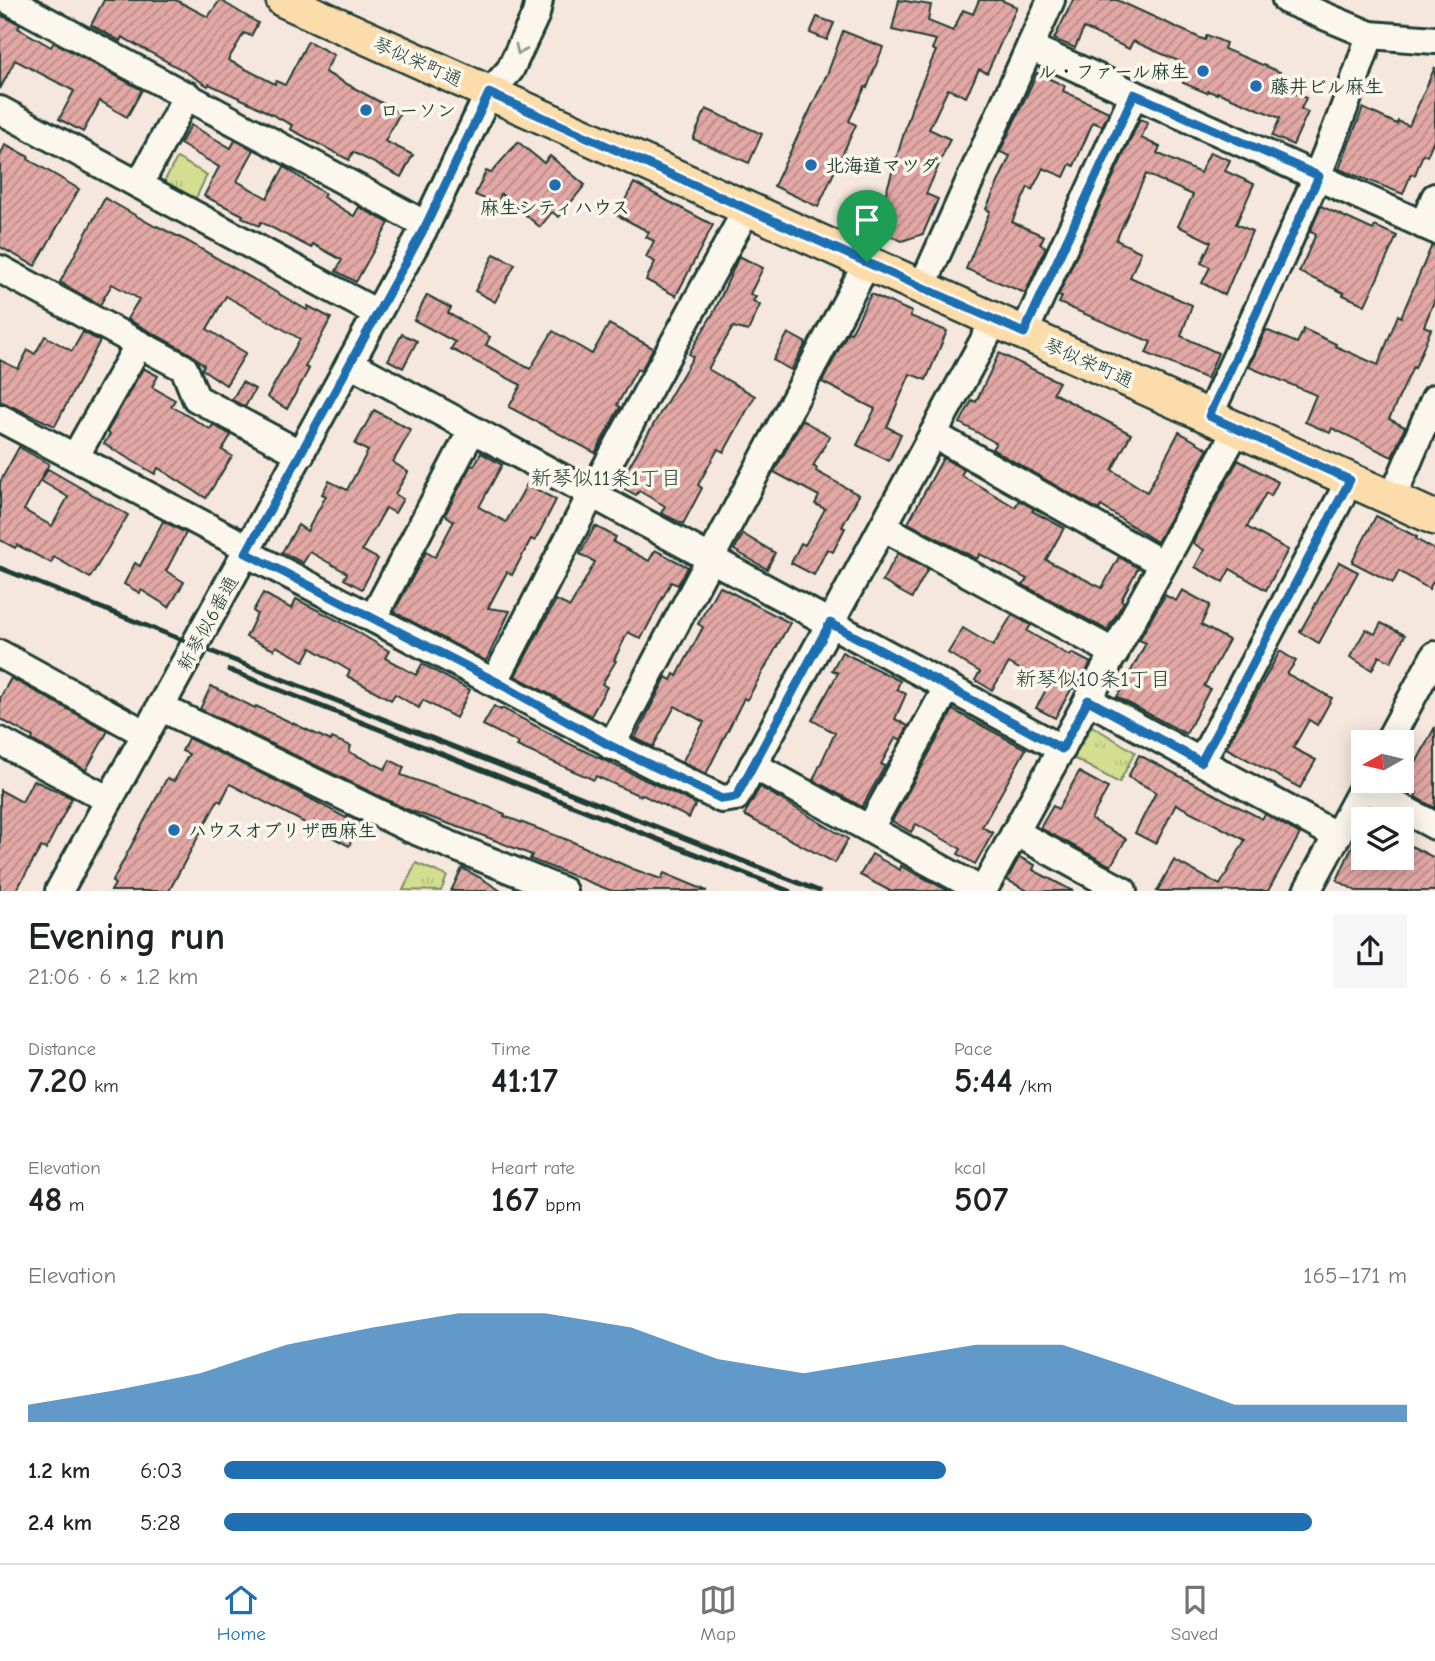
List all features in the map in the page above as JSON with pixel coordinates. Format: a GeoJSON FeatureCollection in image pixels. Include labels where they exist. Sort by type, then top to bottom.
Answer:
{"type":"FeatureCollection","features":[{"type":"Feature","properties":{"kind":"main road","name":"琴似栄町通"},"geometry":{"type":"LineString","coordinates":[[283,0],[1435,518]]}},
{"type":"Feature","properties":{"kind":"street"},"geometry":{"type":"LineString","coordinates":[[8,0],[426,225]]}},
{"type":"Feature","properties":{"kind":"street","name":"新琴似6番通"},"geometry":{"type":"LineString","coordinates":[[59,891],[426,225],[489,93],[510,69],[536,14],[539,0]]}},
{"type":"Feature","properties":{"kind":"street"},"geometry":{"type":"LineString","coordinates":[[922,287],[1051,0]]}},
{"type":"Feature","properties":{"kind":"street"},"geometry":{"type":"LineString","coordinates":[[1286,0],[1370,35],[1435,40]]}},
{"type":"Feature","properties":{"kind":"street"},"geometry":{"type":"LineString","coordinates":[[753,765],[982,891],[1163,564],[1223,422],[1348,102],[1370,35]]}},
{"type":"Feature","properties":{"kind":"street"},"geometry":{"type":"LineString","coordinates":[[1030,47],[1429,227],[1435,197]]}},
{"type":"Feature","properties":{"kind":"street"},"geometry":{"type":"LineString","coordinates":[[139,185],[187,94]]}},
{"type":"Feature","properties":{"kind":"street"},"geometry":{"type":"LineString","coordinates":[[0,418],[495,681],[611,746],[722,799],[736,797],[933,434],[1010,327],[1134,94]]}},
{"type":"Feature","properties":{"kind":"street"},"geometry":{"type":"LineString","coordinates":[[0,110],[377,313]]}},
{"type":"Feature","properties":{"kind":"street"},"geometry":{"type":"LineString","coordinates":[[495,681],[591,495],[747,209]]}},
{"type":"Feature","properties":{"kind":"street"},"geometry":{"type":"LineString","coordinates":[[611,746],[867,262]]}},
{"type":"Feature","properties":{"kind":"street"},"geometry":{"type":"LineString","coordinates":[[0,269],[184,368],[196,398],[301,454]]}},
{"type":"Feature","properties":{"kind":"street"},"geometry":{"type":"LineString","coordinates":[[75,457],[139,344]]}},
{"type":"Feature","properties":{"kind":"street"},"geometry":{"type":"LineString","coordinates":[[350,363],[1062,749]]}},
{"type":"Feature","properties":{"kind":"street"},"geometry":{"type":"LineString","coordinates":[[1392,499],[1435,398]]}},
{"type":"Feature","properties":{"kind":"street"},"geometry":{"type":"LineString","coordinates":[[373,618],[472,430]]}},
{"type":"Feature","properties":{"kind":"street"},"geometry":{"type":"LineString","coordinates":[[933,434],[1163,564]]}},
{"type":"Feature","properties":{"kind":"street"},"geometry":{"type":"LineString","coordinates":[[1201,762],[1350,480]]}},
{"type":"Feature","properties":{"kind":"street"},"geometry":{"type":"LineString","coordinates":[[883,527],[1115,653]]}},
{"type":"Feature","properties":{"kind":"street"},"geometry":{"type":"LineString","coordinates":[[0,654],[146,734]]}},
{"type":"Feature","properties":{"kind":"street"},"geometry":{"type":"LineString","coordinates":[[1394,730],[1435,655]]}},
{"type":"Feature","properties":{"kind":"street"},"geometry":{"type":"LineString","coordinates":[[870,828],[947,688]]}},
{"type":"Feature","properties":{"kind":"street"},"geometry":{"type":"LineString","coordinates":[[1088,700],[1337,836]]}},
{"type":"Feature","properties":{"kind":"street"},"geometry":{"type":"LineString","coordinates":[[160,707],[411,830],[563,891]]}},
{"type":"Feature","properties":{"kind":"street"},"geometry":{"type":"LineString","coordinates":[[0,741],[109,800]]}},
{"type":"Feature","properties":{"kind":"street"},"geometry":{"type":"LineString","coordinates":[[1307,891],[1360,793]]}},
{"type":"Feature","properties":{"kind":"street"},"geometry":{"type":"LineString","coordinates":[[1380,793],[1435,825]]}},
{"type":"Feature","properties":{"kind":"street"},"geometry":{"type":"LineString","coordinates":[[1016,832],[1123,891]]}},
{"type":"Feature","properties":{"kind":"green space"},"geometry":{"type":"Polygon","coordinates":[[[177,158],[207,175],[194,202],[162,185],[177,158]]]}},
{"type":"Feature","properties":{"kind":"green space"},"geometry":{"type":"Polygon","coordinates":[[[1092,726],[1135,752],[1119,783],[1073,758],[1092,726]]]}},
{"type":"Feature","properties":{"kind":"green space"},"geometry":{"type":"Polygon","coordinates":[[[416,863],[447,876],[441,891],[403,890],[416,863]]]}},
{"type":"Feature","properties":{"kind":"building"},"geometry":{"type":"Polygon","coordinates":[[[104,0],[176,0],[208,17],[220,0],[258,23],[251,36],[244,33],[228,60],[275,84],[276,81],[285,85],[308,41],[334,55],[325,72],[400,113],[385,141],[413,155],[401,177],[353,152],[349,160],[290,129],[292,125],[250,103],[209,84],[208,86],[122,37],[120,41],[91,25],[104,0]]]}},
{"type":"Feature","properties":{"kind":"building"},"geometry":{"type":"Polygon","coordinates":[[[899,0],[931,5],[928,21],[953,31],[963,10],[973,14],[979,0],[1001,0],[1017,7],[987,73],[979,69],[966,97],[948,89],[929,129],[950,139],[926,194],[938,199],[923,234],[902,241],[875,229],[913,103],[936,51],[932,49],[936,40],[892,30],[899,0]]]}},
{"type":"Feature","properties":{"kind":"building"},"geometry":{"type":"Polygon","coordinates":[[[1073,0],[1117,0],[1205,40],[1207,35],[1226,43],[1224,49],[1280,72],[1278,77],[1289,82],[1286,89],[1306,98],[1301,109],[1308,112],[1293,145],[1272,136],[1280,118],[1217,92],[1207,93],[1183,83],[1184,80],[1177,77],[1183,63],[1133,41],[1129,49],[1084,28],[1075,48],[1054,39],[1073,0]]]}},
{"type":"Feature","properties":{"kind":"building"},"geometry":{"type":"Polygon","coordinates":[[[0,15],[20,24],[18,28],[51,47],[54,42],[142,90],[127,117],[100,101],[83,132],[59,119],[74,91],[15,60],[0,89],[0,15]]]}},
{"type":"Feature","properties":{"kind":"building"},"geometry":{"type":"Polygon","coordinates":[[[817,17],[834,23],[827,40],[810,33],[817,17]]]}},
{"type":"Feature","properties":{"kind":"building"},"geometry":{"type":"Polygon","coordinates":[[[843,31],[883,47],[867,88],[865,87],[849,121],[856,125],[818,207],[774,186],[828,72],[843,31]]]}},
{"type":"Feature","properties":{"kind":"building"},"geometry":{"type":"Polygon","coordinates":[[[1435,67],[1435,137],[1427,156],[1423,154],[1415,175],[1411,174],[1403,194],[1339,169],[1363,108],[1397,124],[1398,121],[1409,126],[1435,67]]]}},
{"type":"Feature","properties":{"kind":"building"},"geometry":{"type":"Polygon","coordinates":[[[1037,73],[1065,86],[1063,91],[1109,112],[1102,126],[1093,122],[1074,166],[1070,164],[1064,177],[1043,168],[1032,190],[1028,187],[1012,222],[1044,236],[1040,244],[1046,247],[1025,293],[966,269],[990,211],[986,209],[1010,156],[1000,152],[1037,73]]]}},
{"type":"Feature","properties":{"kind":"building"},"geometry":{"type":"Polygon","coordinates":[[[706,109],[762,134],[749,163],[693,139],[706,109]]]}},
{"type":"Feature","properties":{"kind":"building"},"geometry":{"type":"Polygon","coordinates":[[[1140,119],[1148,122],[1141,138],[1160,147],[1157,153],[1200,173],[1210,152],[1230,160],[1225,171],[1254,184],[1236,224],[1252,231],[1225,295],[1202,283],[1210,267],[1201,263],[1211,242],[1178,226],[1193,195],[1146,174],[1116,240],[1141,252],[1130,277],[1192,305],[1181,336],[1218,353],[1207,379],[1146,353],[1151,342],[1059,303],[1062,297],[1058,296],[1140,119]]]}},
{"type":"Feature","properties":{"kind":"building"},"geometry":{"type":"Polygon","coordinates":[[[191,125],[231,148],[235,140],[254,150],[237,181],[267,198],[284,167],[325,194],[323,197],[354,216],[359,207],[389,223],[356,282],[336,271],[342,260],[313,244],[311,248],[261,222],[259,226],[204,196],[219,167],[180,144],[191,125]]]}},
{"type":"Feature","properties":{"kind":"building","name":"麻生シティハウス"},"geometry":{"type":"Polygon","coordinates":[[[518,142],[544,163],[550,156],[585,185],[559,217],[552,212],[540,227],[501,194],[497,204],[475,195],[486,171],[491,173],[518,142]]]}},
{"type":"Feature","properties":{"kind":"building"},"geometry":{"type":"Polygon","coordinates":[[[5,145],[79,189],[35,266],[0,247],[0,156],[5,145]]]}},
{"type":"Feature","properties":{"kind":"building"},"geometry":{"type":"Polygon","coordinates":[[[634,183],[713,225],[676,296],[646,280],[655,262],[646,257],[654,241],[646,237],[649,232],[617,215],[634,183]]]}},
{"type":"Feature","properties":{"kind":"building"},"geometry":{"type":"Polygon","coordinates":[[[105,198],[187,241],[307,310],[308,306],[331,318],[305,367],[309,369],[287,409],[267,397],[300,339],[226,296],[207,329],[246,353],[226,385],[202,369],[204,365],[191,354],[127,319],[139,299],[112,284],[100,305],[60,282],[105,198]]]}},
{"type":"Feature","properties":{"kind":"building"},"geometry":{"type":"Polygon","coordinates":[[[1321,206],[1373,230],[1375,226],[1397,236],[1365,305],[1299,272],[1316,234],[1310,232],[1321,206]]]}},
{"type":"Feature","properties":{"kind":"building"},"geometry":{"type":"Polygon","coordinates":[[[1432,245],[1435,246],[1435,299],[1424,326],[1431,329],[1389,419],[1405,427],[1392,457],[1332,428],[1330,433],[1305,422],[1316,395],[1249,367],[1266,330],[1297,343],[1304,329],[1378,365],[1398,315],[1401,317],[1432,245]]]}},
{"type":"Feature","properties":{"kind":"building"},"geometry":{"type":"Polygon","coordinates":[[[494,254],[515,264],[495,302],[475,291],[494,254]]]}},
{"type":"Feature","properties":{"kind":"building"},"geometry":{"type":"Polygon","coordinates":[[[739,256],[763,268],[750,294],[756,297],[753,301],[760,305],[748,331],[733,327],[708,369],[755,396],[724,452],[718,449],[698,485],[702,488],[683,524],[661,513],[665,506],[639,491],[636,495],[618,485],[693,357],[689,354],[715,310],[739,256]]]}},
{"type":"Feature","properties":{"kind":"building"},"geometry":{"type":"Polygon","coordinates":[[[871,294],[912,312],[910,316],[947,331],[926,380],[910,374],[887,427],[901,434],[889,461],[857,445],[875,409],[822,382],[871,294]]]}},
{"type":"Feature","properties":{"kind":"building"},"geometry":{"type":"Polygon","coordinates":[[[427,295],[451,308],[448,313],[490,337],[486,345],[530,369],[553,331],[592,354],[609,324],[653,348],[641,371],[637,369],[617,405],[620,407],[595,453],[509,407],[521,385],[451,349],[455,342],[414,320],[427,295]]]}},
{"type":"Feature","properties":{"kind":"building"},"geometry":{"type":"Polygon","coordinates":[[[83,332],[100,341],[55,426],[0,401],[0,360],[18,369],[28,350],[35,354],[45,336],[72,351],[83,332]]]}},
{"type":"Feature","properties":{"kind":"building"},"geometry":{"type":"Polygon","coordinates":[[[788,333],[806,343],[791,370],[773,360],[788,333]]]}},
{"type":"Feature","properties":{"kind":"building"},"geometry":{"type":"Polygon","coordinates":[[[402,334],[417,341],[403,368],[388,360],[402,334]]]}},
{"type":"Feature","properties":{"kind":"building"},"geometry":{"type":"Polygon","coordinates":[[[999,353],[1059,382],[1053,393],[1131,434],[1112,470],[1147,492],[1179,432],[1208,449],[1157,542],[1101,506],[1099,510],[992,449],[996,443],[960,423],[972,400],[976,402],[999,353]]]}},
{"type":"Feature","properties":{"kind":"building"},"geometry":{"type":"Polygon","coordinates":[[[143,368],[158,376],[152,387],[175,400],[171,406],[210,429],[213,425],[231,435],[222,450],[232,456],[206,498],[158,468],[155,474],[104,444],[110,434],[107,432],[143,368]]]}},
{"type":"Feature","properties":{"kind":"building"},"geometry":{"type":"Polygon","coordinates":[[[242,382],[255,389],[245,407],[232,400],[242,382]]]}},
{"type":"Feature","properties":{"kind":"building"},"geometry":{"type":"Polygon","coordinates":[[[374,410],[411,430],[393,462],[408,472],[395,494],[403,499],[395,513],[386,508],[362,550],[378,559],[362,589],[344,579],[347,573],[310,552],[303,563],[282,552],[298,525],[307,531],[326,496],[322,494],[329,481],[347,490],[368,451],[355,444],[374,410]]]}},
{"type":"Feature","properties":{"kind":"building"},"geometry":{"type":"Polygon","coordinates":[[[802,420],[830,436],[813,466],[817,468],[816,471],[859,495],[842,527],[845,528],[833,552],[827,549],[814,575],[791,563],[801,543],[805,545],[825,509],[815,504],[819,496],[774,472],[802,420]]]}},
{"type":"Feature","properties":{"kind":"building"},"geometry":{"type":"Polygon","coordinates":[[[19,447],[49,464],[24,510],[52,526],[68,497],[41,481],[48,469],[128,515],[90,578],[54,557],[51,563],[17,545],[15,548],[0,540],[0,482],[19,447]]]}},
{"type":"Feature","properties":{"kind":"building"},"geometry":{"type":"Polygon","coordinates":[[[481,453],[502,465],[479,507],[506,522],[527,484],[556,500],[535,541],[531,539],[512,575],[507,572],[488,608],[510,611],[486,661],[394,612],[426,552],[435,557],[454,521],[445,515],[471,465],[474,466],[481,453]]]}},
{"type":"Feature","properties":{"kind":"building"},"geometry":{"type":"Polygon","coordinates":[[[943,458],[964,470],[961,475],[1015,507],[1019,500],[1034,509],[1032,511],[1064,528],[1046,560],[1102,588],[1119,557],[1138,568],[1121,600],[1124,602],[1107,630],[1023,585],[1027,579],[980,554],[977,559],[908,523],[943,458]]]}},
{"type":"Feature","properties":{"kind":"building"},"geometry":{"type":"Polygon","coordinates":[[[1238,460],[1278,482],[1271,496],[1266,493],[1247,527],[1288,550],[1266,590],[1230,569],[1223,582],[1195,567],[1204,550],[1193,543],[1238,460]]]}},
{"type":"Feature","properties":{"kind":"building"},"geometry":{"type":"Polygon","coordinates":[[[1376,516],[1417,537],[1416,539],[1435,550],[1435,578],[1429,589],[1399,571],[1393,583],[1352,562],[1376,516]]]}},
{"type":"Feature","properties":{"kind":"building"},"geometry":{"type":"Polygon","coordinates":[[[163,521],[186,533],[166,571],[184,582],[169,607],[141,590],[140,593],[124,584],[135,563],[140,566],[163,521]]]}},
{"type":"Feature","properties":{"kind":"building"},"geometry":{"type":"Polygon","coordinates":[[[595,526],[616,537],[613,542],[649,561],[655,550],[688,567],[678,585],[671,582],[641,639],[628,632],[614,660],[616,661],[602,684],[607,687],[591,716],[515,676],[556,600],[570,607],[595,562],[580,554],[595,526]]]}},
{"type":"Feature","properties":{"kind":"building"},"geometry":{"type":"Polygon","coordinates":[[[743,534],[775,553],[767,569],[734,550],[743,534]]]}},
{"type":"Feature","properties":{"kind":"building"},"geometry":{"type":"Polygon","coordinates":[[[898,553],[928,569],[912,598],[882,581],[898,553]]]}},
{"type":"Feature","properties":{"kind":"building"},"geometry":{"type":"Polygon","coordinates":[[[1339,562],[1358,572],[1319,643],[1300,632],[1339,562]]]}},
{"type":"Feature","properties":{"kind":"building"},"geometry":{"type":"Polygon","coordinates":[[[719,586],[790,623],[747,700],[744,698],[706,774],[682,762],[704,722],[675,706],[653,747],[635,738],[666,677],[671,680],[674,674],[677,676],[703,627],[698,624],[719,586]]]}},
{"type":"Feature","properties":{"kind":"building"},"geometry":{"type":"Polygon","coordinates":[[[1182,590],[1210,605],[1201,625],[1229,640],[1204,686],[1210,689],[1186,734],[1117,697],[1146,643],[1139,640],[1165,595],[1176,601],[1182,590]]]}},
{"type":"Feature","properties":{"kind":"building"},"geometry":{"type":"Polygon","coordinates":[[[263,593],[292,609],[296,599],[341,622],[389,651],[385,658],[416,675],[422,664],[470,690],[456,718],[423,700],[419,708],[395,694],[391,700],[347,676],[350,671],[311,648],[304,661],[276,646],[274,650],[246,637],[257,614],[253,611],[263,593]]]}},
{"type":"Feature","properties":{"kind":"building"},"geometry":{"type":"Polygon","coordinates":[[[1012,615],[1031,625],[1027,631],[1070,656],[1072,653],[1091,663],[1076,689],[1072,688],[1055,718],[1036,708],[1048,686],[1009,663],[992,690],[975,680],[980,672],[948,653],[963,628],[993,646],[1012,615]]]}},
{"type":"Feature","properties":{"kind":"building"},"geometry":{"type":"Polygon","coordinates":[[[1381,623],[1405,635],[1391,662],[1379,656],[1372,670],[1350,657],[1366,629],[1375,634],[1381,623]]]}},
{"type":"Feature","properties":{"kind":"building"},"geometry":{"type":"Polygon","coordinates":[[[1280,651],[1296,661],[1287,674],[1332,698],[1317,725],[1309,720],[1293,748],[1316,760],[1300,788],[1226,748],[1280,651]]]}},
{"type":"Feature","properties":{"kind":"building"},"geometry":{"type":"Polygon","coordinates":[[[842,652],[900,681],[897,689],[906,694],[895,719],[908,726],[901,740],[896,737],[881,764],[885,766],[862,807],[813,780],[835,733],[812,720],[838,673],[832,670],[842,652]]]}},
{"type":"Feature","properties":{"kind":"building"},"geometry":{"type":"Polygon","coordinates":[[[11,678],[108,731],[86,770],[0,719],[0,698],[11,678]]]}},
{"type":"Feature","properties":{"kind":"building"},"geometry":{"type":"Polygon","coordinates":[[[211,686],[331,741],[332,738],[351,746],[349,752],[385,769],[390,760],[404,767],[401,775],[477,802],[505,814],[504,816],[573,842],[633,869],[661,879],[664,873],[707,891],[612,891],[530,859],[532,855],[406,809],[200,709],[211,686]]]}},
{"type":"Feature","properties":{"kind":"building"},"geometry":{"type":"Polygon","coordinates":[[[494,706],[696,804],[689,818],[641,794],[640,796],[596,776],[594,780],[517,746],[519,743],[483,725],[494,706]]]}},
{"type":"Feature","properties":{"kind":"building"},"geometry":{"type":"Polygon","coordinates":[[[953,710],[1026,749],[982,827],[993,833],[975,864],[958,854],[961,849],[916,824],[911,832],[892,821],[953,710]]]}},
{"type":"Feature","properties":{"kind":"building"},"geometry":{"type":"Polygon","coordinates":[[[1435,727],[1435,808],[1415,797],[1417,793],[1414,791],[1414,759],[1417,761],[1435,727]]]}},
{"type":"Feature","properties":{"kind":"building"},"geometry":{"type":"Polygon","coordinates":[[[188,738],[346,818],[347,816],[361,822],[349,846],[230,784],[221,802],[218,800],[169,891],[111,891],[115,884],[112,882],[167,778],[174,781],[189,754],[182,751],[188,738]]]}},
{"type":"Feature","properties":{"kind":"building"},"geometry":{"type":"Polygon","coordinates":[[[1139,755],[1262,819],[1265,814],[1300,834],[1268,891],[1157,891],[1174,860],[1220,885],[1245,840],[1176,804],[1156,844],[1135,833],[1156,792],[1128,777],[1139,755]]]}},
{"type":"Feature","properties":{"kind":"building"},"geometry":{"type":"Polygon","coordinates":[[[1079,772],[1108,788],[1091,819],[1126,839],[1111,866],[1040,828],[1053,806],[1058,809],[1079,772]]]}},
{"type":"Feature","properties":{"kind":"building"},"geometry":{"type":"Polygon","coordinates":[[[33,780],[72,798],[46,849],[41,847],[16,891],[0,891],[0,790],[22,802],[33,780]]]}},
{"type":"Feature","properties":{"kind":"building"},"geometry":{"type":"Polygon","coordinates":[[[760,787],[848,839],[835,863],[744,815],[760,787]]]}},
{"type":"Feature","properties":{"kind":"building"},"geometry":{"type":"Polygon","coordinates":[[[1414,848],[1435,858],[1435,891],[1356,891],[1337,880],[1351,849],[1351,870],[1414,870],[1414,848]]]}},
{"type":"Feature","properties":{"kind":"building"},"geometry":{"type":"Polygon","coordinates":[[[872,854],[900,870],[901,866],[949,891],[890,891],[860,875],[872,854]]]}},
{"type":"Feature","properties":{"kind":"building"},"geometry":{"type":"Polygon","coordinates":[[[1019,857],[1035,865],[1033,870],[1073,891],[1028,891],[1007,880],[1019,857]]]}},
{"type":"Feature","properties":{"kind":"building"},"geometry":{"type":"Polygon","coordinates":[[[462,868],[481,878],[501,891],[451,891],[462,868]]]}},
{"type":"Feature","properties":{"kind":"railway"},"geometry":{"type":"LineString","coordinates":[[0,568],[819,891]]}},
{"type":"Feature","properties":{"kind":"railway"},"geometry":{"type":"LineString","coordinates":[[229,670],[789,891]]}},
{"type":"Feature","properties":{"kind":"place","name":"ル・ファール麻生"},"geometry":{"type":"Point","coordinates":[1203,71]}},
{"type":"Feature","properties":{"kind":"place","name":"藤井ビル麻生"},"geometry":{"type":"Point","coordinates":[1256,86]}},
{"type":"Feature","properties":{"kind":"place","name":"ローソン"},"geometry":{"type":"Point","coordinates":[366,110]}},
{"type":"Feature","properties":{"kind":"place","name":"北海道マツダ"},"geometry":{"type":"Point","coordinates":[811,165]}},
{"type":"Feature","properties":{"kind":"place","name":"麻生シティハウス"},"geometry":{"type":"Point","coordinates":[555,185]}},
{"type":"Feature","properties":{"kind":"place","name":"ハウスオブリザ西麻生"},"geometry":{"type":"Point","coordinates":[174,830]}},
{"type":"Feature","properties":{"kind":"district","name":"新琴似11条1丁目"},"geometry":{"type":"Point","coordinates":[606,478]}},
{"type":"Feature","properties":{"kind":"district","name":"新琴似10条1丁目"},"geometry":{"type":"Point","coordinates":[1093,679]}},
{"type":"Feature","properties":{"kind":"route"},"geometry":{"type":"LineString","coordinates":[[489,93],[867,262],[1024,333],[1134,94],[1319,176],[1209,416],[1350,480],[1201,762],[1088,700],[1062,749],[830,623],[736,797],[722,799],[611,746],[495,681],[246,553],[426,225],[489,93]]}}]}
